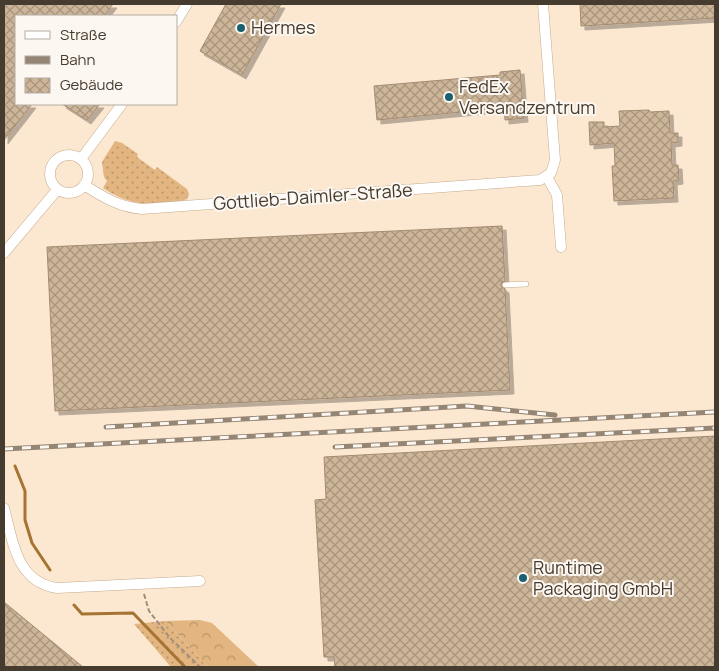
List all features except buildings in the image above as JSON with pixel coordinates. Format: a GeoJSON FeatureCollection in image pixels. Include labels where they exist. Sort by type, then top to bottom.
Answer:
{"type":"FeatureCollection","features":[{"type":"Feature","properties":{"kind":"street"},"geometry":{"type":"LineString","coordinates":[[178,19],[187,4]]}},
{"type":"Feature","properties":{"kind":"street"},"geometry":{"type":"LineString","coordinates":[[543,4],[555,160],[554,167],[547,177],[557,195],[561,247]]}},
{"type":"Feature","properties":{"kind":"street"},"geometry":{"type":"LineString","coordinates":[[80,159],[121,105]]}},
{"type":"Feature","properties":{"kind":"street"},"geometry":{"type":"LineString","coordinates":[[63,156],[75,156],[80,159],[88,172],[84,186],[72,193],[64,193],[57,190],[50,180],[54,163],[63,156]]}},
{"type":"Feature","properties":{"kind":"street","name":"Gottlieb-Daimler-Straße"},"geometry":{"type":"LineString","coordinates":[[84,186],[107,200],[122,206],[142,209],[529,182],[547,177]]}},
{"type":"Feature","properties":{"kind":"street"},"geometry":{"type":"LineString","coordinates":[[4,253],[57,190]]}},
{"type":"Feature","properties":{"kind":"street"},"geometry":{"type":"LineString","coordinates":[[4,508],[16,554],[27,572],[36,581],[47,586],[57,588],[200,580]]}},
{"type":"Feature","properties":{"kind":"lane"},"geometry":{"type":"LineString","coordinates":[[505,285],[526,284]]}},
{"type":"Feature","properties":{"kind":"path"},"geometry":{"type":"LineString","coordinates":[[142,584],[149,611],[170,638],[200,667]]}},
{"type":"Feature","properties":{"kind":"green space"},"geometry":{"type":"Polygon","coordinates":[[[115,141],[122,143],[138,154],[137,157],[155,170],[157,167],[187,189],[189,194],[187,199],[170,202],[132,202],[103,188],[107,181],[104,177],[102,162],[115,141]]]}},
{"type":"Feature","properties":{"kind":"green space"},"geometry":{"type":"Polygon","coordinates":[[[200,620],[212,623],[259,667],[208,667],[165,621],[200,620]]]}},
{"type":"Feature","properties":{"kind":"green space"},"geometry":{"type":"Polygon","coordinates":[[[165,621],[208,667],[171,667],[134,624],[165,621]]]}},
{"type":"Feature","properties":{"kind":"waterway"},"geometry":{"type":"LineString","coordinates":[[15,466],[25,491],[25,520],[32,543],[50,570]]}},
{"type":"Feature","properties":{"kind":"waterway"},"geometry":{"type":"LineString","coordinates":[[74,605],[82,614],[133,613],[185,667]]}},
{"type":"Feature","properties":{"kind":"railway"},"geometry":{"type":"LineString","coordinates":[[106,427],[467,406],[555,415]]}},
{"type":"Feature","properties":{"kind":"railway"},"geometry":{"type":"LineString","coordinates":[[4,449],[715,412]]}},
{"type":"Feature","properties":{"kind":"railway"},"geometry":{"type":"LineString","coordinates":[[335,447],[715,428]]}},
{"type":"Feature","properties":{"kind":"place","name":"Hermes"},"geometry":{"type":"Point","coordinates":[241,28]}},
{"type":"Feature","properties":{"kind":"place","name":"FedEx Versandzentrum"},"geometry":{"type":"Point","coordinates":[449,97]}},
{"type":"Feature","properties":{"kind":"place","name":"Runtime Packaging GmbH"},"geometry":{"type":"Point","coordinates":[523,578]}}]}
